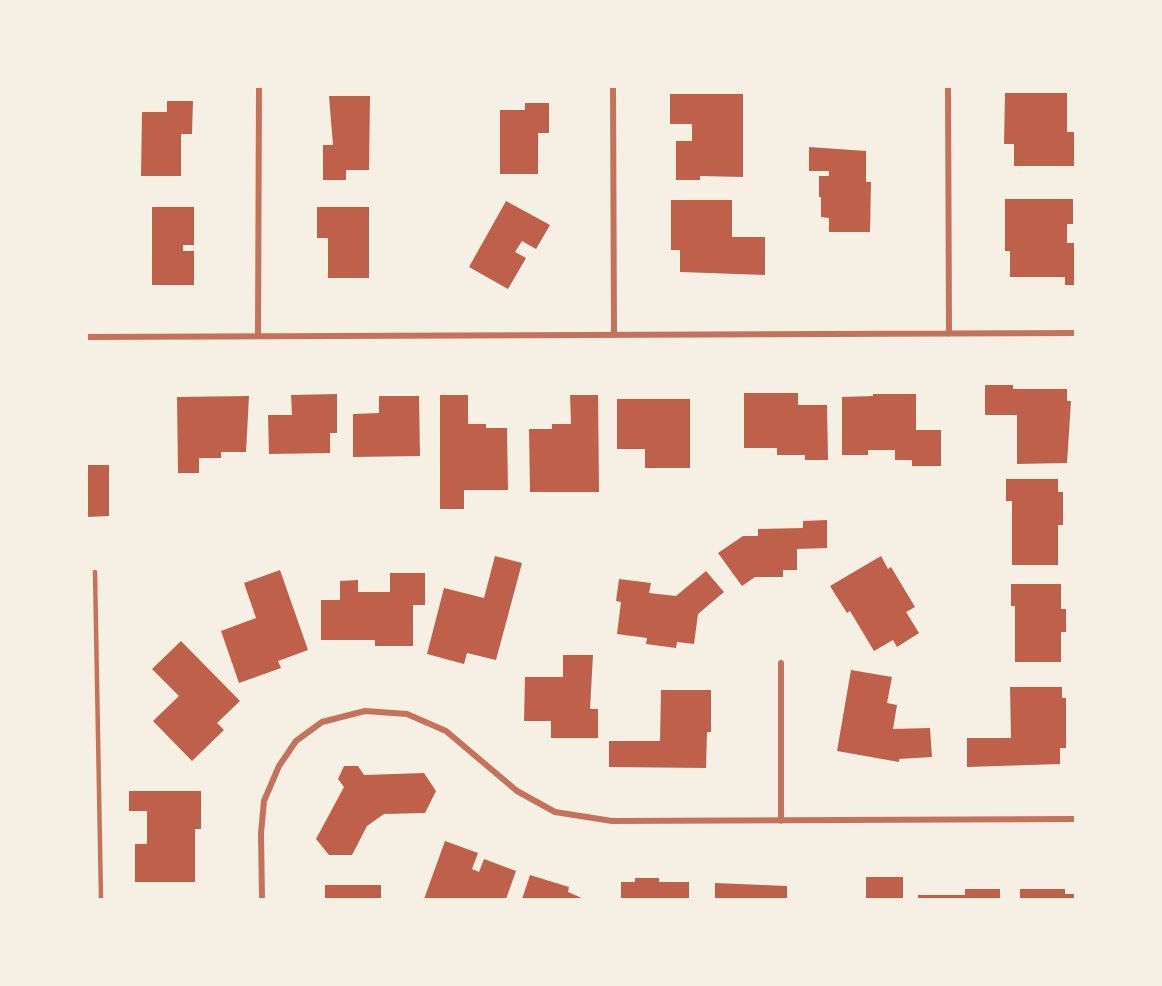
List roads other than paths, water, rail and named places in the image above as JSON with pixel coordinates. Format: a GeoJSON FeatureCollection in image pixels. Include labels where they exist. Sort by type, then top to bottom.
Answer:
{"type":"FeatureCollection","features":[{"type":"Feature","properties":{"kind":"street"},"geometry":{"type":"LineString","coordinates":[[258,335],[259,87]]}},
{"type":"Feature","properties":{"kind":"street"},"geometry":{"type":"LineString","coordinates":[[613,87],[614,335]]}},
{"type":"Feature","properties":{"kind":"street"},"geometry":{"type":"LineString","coordinates":[[948,87],[950,334]]}},
{"type":"Feature","properties":{"kind":"street"},"geometry":{"type":"LineString","coordinates":[[87,337],[1075,333]]}},
{"type":"Feature","properties":{"kind":"street"},"geometry":{"type":"LineString","coordinates":[[781,663],[781,821]]}},
{"type":"Feature","properties":{"kind":"street"},"geometry":{"type":"LineString","coordinates":[[262,899],[261,833],[264,801],[279,766],[296,741],[322,722],[365,711],[407,714],[446,731],[517,791],[555,812],[612,820],[1075,819]]}},
{"type":"Feature","properties":{"kind":"lane"},"geometry":{"type":"LineString","coordinates":[[94,572],[101,899]]}}]}
